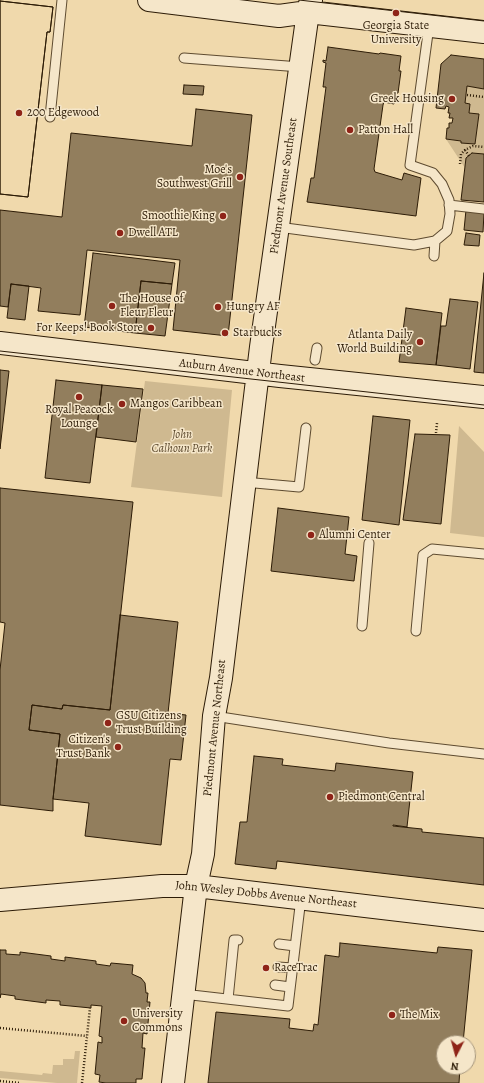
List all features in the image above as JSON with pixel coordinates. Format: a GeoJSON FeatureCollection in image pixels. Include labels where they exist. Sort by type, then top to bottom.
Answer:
{"type":"FeatureCollection","features":[{"type":"Feature","properties":{"kind":"main road"},"geometry":{"type":"LineString","coordinates":[[149,0],[279,16],[310,6]]}},
{"type":"Feature","properties":{"kind":"main road"},"geometry":{"type":"LineString","coordinates":[[288,0],[310,6],[429,26],[484,32]]}},
{"type":"Feature","properties":{"kind":"main road","name":"Piedmont Avenue Southeast"},"geometry":{"type":"LineString","coordinates":[[258,373],[300,67],[310,6]]}},
{"type":"Feature","properties":{"kind":"main road","name":"Auburn Avenue Northeast"},"geometry":{"type":"LineString","coordinates":[[0,343],[258,373],[484,397]]}},
{"type":"Feature","properties":{"kind":"main road","name":"Piedmont Avenue Northeast"},"geometry":{"type":"LineString","coordinates":[[173,1083],[196,886],[203,854],[214,716],[221,678],[258,373]]}},
{"type":"Feature","properties":{"kind":"main road","name":"John Wesley Dobbs Avenue Northeast"},"geometry":{"type":"LineString","coordinates":[[0,900],[162,886],[196,886],[484,920]]}},
{"type":"Feature","properties":{"kind":"lane"},"geometry":{"type":"LineString","coordinates":[[50,117],[62,0]]}},
{"type":"Feature","properties":{"kind":"lane"},"geometry":{"type":"LineString","coordinates":[[278,227],[414,245],[435,241],[446,231],[450,214],[449,200],[442,184],[433,173],[410,165],[429,26]]}},
{"type":"Feature","properties":{"kind":"lane"},"geometry":{"type":"LineString","coordinates":[[184,58],[300,67]]}},
{"type":"Feature","properties":{"kind":"lane"},"geometry":{"type":"LineString","coordinates":[[449,205],[484,209]]}},
{"type":"Feature","properties":{"kind":"lane"},"geometry":{"type":"LineString","coordinates":[[434,256],[435,241]]}},
{"type":"Feature","properties":{"kind":"lane"},"geometry":{"type":"LineString","coordinates":[[315,360],[317,348]]}},
{"type":"Feature","properties":{"kind":"lane"},"geometry":{"type":"LineString","coordinates":[[244,482],[299,487],[306,428]]}},
{"type":"Feature","properties":{"kind":"lane"},"geometry":{"type":"LineString","coordinates":[[362,626],[369,543]]}},
{"type":"Feature","properties":{"kind":"lane"},"geometry":{"type":"LineString","coordinates":[[416,631],[423,555],[432,549],[484,554]]}},
{"type":"Feature","properties":{"kind":"lane"},"geometry":{"type":"LineString","coordinates":[[214,716],[389,743],[484,754]]}},
{"type":"Feature","properties":{"kind":"lane"},"geometry":{"type":"LineString","coordinates":[[183,994],[288,1006],[301,898]]}},
{"type":"Feature","properties":{"kind":"lane"},"geometry":{"type":"LineString","coordinates":[[228,999],[234,962],[234,940],[238,940]]}},
{"type":"Feature","properties":{"kind":"lane"},"geometry":{"type":"LineString","coordinates":[[279,944],[295,946]]}},
{"type":"Feature","properties":{"kind":"lane"},"geometry":{"type":"LineString","coordinates":[[278,967],[293,968]]}},
{"type":"Feature","properties":{"kind":"lane"},"geometry":{"type":"LineString","coordinates":[[275,985],[290,987]]}},
{"type":"Feature","properties":{"kind":"path"},"geometry":{"type":"LineString","coordinates":[[466,95],[484,97]]}},
{"type":"Feature","properties":{"kind":"path"},"geometry":{"type":"LineString","coordinates":[[460,164],[461,154],[465,150],[473,146],[484,147]]}},
{"type":"Feature","properties":{"kind":"path"},"geometry":{"type":"LineString","coordinates":[[465,150],[469,156]]}},
{"type":"Feature","properties":{"kind":"path"},"geometry":{"type":"LineString","coordinates":[[436,433],[437,423]]}},
{"type":"Feature","properties":{"kind":"path"},"geometry":{"type":"LineString","coordinates":[[82,1083],[90,1008]]}},
{"type":"Feature","properties":{"kind":"path"},"geometry":{"type":"LineString","coordinates":[[0,1028],[87,1036]]}},
{"type":"Feature","properties":{"kind":"path"},"geometry":{"type":"LineString","coordinates":[[0,1081],[20,1083]]}},
{"type":"Feature","properties":{"kind":"green space"},"geometry":{"type":"Polygon","coordinates":[[[467,86],[484,89],[484,154],[472,153],[466,158],[465,168],[446,139],[461,141],[461,143],[475,144],[479,114],[469,113],[470,104],[465,103],[467,86]]]}},
{"type":"Feature","properties":{"kind":"green space","name":"John Calhoun Park"},"geometry":{"type":"Polygon","coordinates":[[[145,381],[232,390],[222,497],[131,487],[145,381]]]}},
{"type":"Feature","properties":{"kind":"green space"},"geometry":{"type":"Polygon","coordinates":[[[459,426],[484,452],[484,537],[450,533],[459,426]]]}},
{"type":"Feature","properties":{"kind":"green space"},"geometry":{"type":"Polygon","coordinates":[[[75,1051],[80,1051],[77,1083],[57,1083],[0,1078],[0,1071],[42,1075],[43,1073],[52,1074],[53,1065],[63,1065],[63,1059],[74,1059],[75,1051]]]}},
{"type":"Feature","properties":{"kind":"building","name":"200 Edgewood"},"geometry":{"type":"Polygon","coordinates":[[[0,1],[53,7],[50,32],[47,32],[28,197],[0,194],[0,1]]]}},
{"type":"Feature","properties":{"kind":"building","name":"200 Edgewood"},"geometry":{"type":"Polygon","coordinates":[[[0,1],[53,7],[50,32],[47,32],[28,197],[0,194],[0,1]]]}},
{"type":"Feature","properties":{"kind":"building","name":"Patton Hall"},"geometry":{"type":"Polygon","coordinates":[[[328,47],[401,56],[399,71],[401,71],[398,93],[396,93],[394,104],[384,102],[383,105],[374,169],[375,172],[402,180],[404,173],[421,178],[416,216],[307,202],[311,178],[314,178],[326,87],[323,87],[326,63],[323,62],[323,60],[326,61],[328,47]]]}},
{"type":"Feature","properties":{"kind":"building","name":"Greek Housing"},"geometry":{"type":"Polygon","coordinates":[[[451,55],[484,59],[484,89],[467,86],[465,103],[470,104],[469,113],[479,114],[475,144],[461,143],[461,141],[446,139],[447,128],[449,128],[449,123],[452,123],[453,118],[449,118],[449,107],[446,106],[445,109],[436,108],[441,64],[451,55]]]}},
{"type":"Feature","properties":{"kind":"building"},"geometry":{"type":"Polygon","coordinates":[[[184,85],[204,86],[203,95],[183,94],[184,85]]]}},
{"type":"Feature","properties":{"kind":"building","name":"Dwell ATL"},"geometry":{"type":"Polygon","coordinates":[[[196,109],[252,115],[228,336],[173,330],[180,260],[87,250],[80,315],[38,311],[41,288],[11,284],[8,307],[0,306],[0,210],[62,217],[71,133],[192,146],[196,109]]]}},
{"type":"Feature","properties":{"kind":"building"},"geometry":{"type":"Polygon","coordinates":[[[472,153],[484,154],[484,202],[461,200],[466,158],[472,153]]]}},
{"type":"Feature","properties":{"kind":"building"},"geometry":{"type":"Polygon","coordinates":[[[466,210],[484,213],[483,232],[464,230],[466,210]]]}},
{"type":"Feature","properties":{"kind":"building"},"geometry":{"type":"Polygon","coordinates":[[[466,233],[480,235],[479,246],[464,245],[466,233]]]}},
{"type":"Feature","properties":{"kind":"building","name":"The House of Fleur Fleur"},"geometry":{"type":"Polygon","coordinates":[[[93,253],[175,263],[172,284],[141,281],[135,333],[84,327],[93,253]]]}},
{"type":"Feature","properties":{"kind":"building"},"geometry":{"type":"Polygon","coordinates":[[[484,273],[484,373],[474,372],[484,273]]]}},
{"type":"Feature","properties":{"kind":"building"},"geometry":{"type":"Polygon","coordinates":[[[141,281],[172,284],[165,336],[135,333],[141,281]]]}},
{"type":"Feature","properties":{"kind":"building"},"geometry":{"type":"Polygon","coordinates":[[[11,284],[29,286],[25,320],[7,318],[11,284]]]}},
{"type":"Feature","properties":{"kind":"building"},"geometry":{"type":"Polygon","coordinates":[[[450,299],[478,302],[470,369],[436,365],[441,326],[446,326],[450,299]]]}},
{"type":"Feature","properties":{"kind":"building","name":"Atlanta Daily World Building"},"geometry":{"type":"Polygon","coordinates":[[[406,308],[442,313],[436,365],[399,362],[406,308]]]}},
{"type":"Feature","properties":{"kind":"building"},"geometry":{"type":"Polygon","coordinates":[[[0,370],[9,371],[0,449],[0,370]]]}},
{"type":"Feature","properties":{"kind":"building"},"geometry":{"type":"Polygon","coordinates":[[[56,380],[102,385],[90,483],[45,478],[56,380]]]}},
{"type":"Feature","properties":{"kind":"building"},"geometry":{"type":"Polygon","coordinates":[[[102,385],[143,389],[136,442],[96,437],[102,385]]]}},
{"type":"Feature","properties":{"kind":"building"},"geometry":{"type":"Polygon","coordinates":[[[373,416],[410,420],[399,525],[362,520],[373,416]]]}},
{"type":"Feature","properties":{"kind":"building"},"geometry":{"type":"Polygon","coordinates":[[[415,434],[450,435],[441,524],[403,520],[415,434]]]}},
{"type":"Feature","properties":{"kind":"building"},"geometry":{"type":"Polygon","coordinates":[[[0,488],[133,502],[110,710],[63,705],[62,709],[32,705],[29,730],[60,734],[53,811],[0,805],[0,670],[5,623],[0,622],[0,488]]]}},
{"type":"Feature","properties":{"kind":"building","name":"Alumni Center"},"geometry":{"type":"Polygon","coordinates":[[[278,508],[349,517],[345,554],[357,556],[354,581],[271,571],[278,508]]]}},
{"type":"Feature","properties":{"kind":"building","name":"GSU Citizens Trust Building"},"geometry":{"type":"Polygon","coordinates":[[[120,615],[178,622],[168,713],[186,715],[181,760],[170,759],[161,845],[85,836],[89,803],[53,799],[60,734],[29,730],[32,705],[62,709],[63,705],[110,710],[120,615]]]}},
{"type":"Feature","properties":{"kind":"building","name":"Piedmont Central"},"geometry":{"type":"Polygon","coordinates":[[[254,756],[283,759],[282,765],[335,771],[336,763],[413,772],[407,827],[393,826],[422,829],[422,832],[484,838],[484,885],[277,861],[276,869],[235,864],[240,822],[247,822],[254,756]]]}},
{"type":"Feature","properties":{"kind":"building","name":"The Mix"},"geometry":{"type":"Polygon","coordinates":[[[340,943],[437,953],[438,947],[472,950],[464,1035],[436,1035],[436,1075],[460,1075],[459,1083],[208,1083],[216,1012],[290,1019],[289,1028],[313,1031],[314,1024],[318,1025],[325,955],[339,957],[340,943]]]}},
{"type":"Feature","properties":{"kind":"building","name":"University Commons"},"geometry":{"type":"Polygon","coordinates":[[[0,950],[6,950],[6,954],[20,955],[20,952],[51,956],[51,959],[65,961],[65,957],[96,961],[96,964],[110,966],[111,963],[133,965],[132,974],[141,978],[145,983],[146,993],[148,993],[147,1002],[150,1002],[147,1034],[143,1033],[142,1048],[145,1048],[142,1079],[136,1079],[136,1083],[99,1082],[100,1075],[95,1074],[98,1042],[102,1043],[102,1037],[99,1036],[102,1006],[91,1005],[91,1008],[60,1005],[60,1001],[46,1000],[46,1003],[15,999],[15,996],[1,994],[0,998],[0,950]]]}},
{"type":"Feature","properties":{"kind":"tram line"},"geometry":{"type":"LineString","coordinates":[[299,0],[484,21]]}},
{"type":"Feature","properties":{"kind":"tram line"},"geometry":{"type":"LineString","coordinates":[[0,351],[484,405]]}},
{"type":"Feature","properties":{"kind":"place","name":"Georgia State University"},"geometry":{"type":"Point","coordinates":[396,13]}},
{"type":"Feature","properties":{"kind":"place","name":"Greek Housing"},"geometry":{"type":"Point","coordinates":[452,99]}},
{"type":"Feature","properties":{"kind":"place","name":"200 Edgewood"},"geometry":{"type":"Point","coordinates":[19,113]}},
{"type":"Feature","properties":{"kind":"place","name":"Patton Hall"},"geometry":{"type":"Point","coordinates":[350,130]}},
{"type":"Feature","properties":{"kind":"place","name":"Moe's Southwest Grill"},"geometry":{"type":"Point","coordinates":[240,177]}},
{"type":"Feature","properties":{"kind":"place","name":"Smoothie King"},"geometry":{"type":"Point","coordinates":[223,216]}},
{"type":"Feature","properties":{"kind":"place","name":"Dwell ATL"},"geometry":{"type":"Point","coordinates":[120,233]}},
{"type":"Feature","properties":{"kind":"place","name":"The House of Fleur Fleur"},"geometry":{"type":"Point","coordinates":[112,306]}},
{"type":"Feature","properties":{"kind":"place","name":"Hungry AF"},"geometry":{"type":"Point","coordinates":[218,307]}},
{"type":"Feature","properties":{"kind":"place","name":"For Keeps! Book Store"},"geometry":{"type":"Point","coordinates":[151,328]}},
{"type":"Feature","properties":{"kind":"place","name":"Starbucks"},"geometry":{"type":"Point","coordinates":[225,333]}},
{"type":"Feature","properties":{"kind":"place","name":"Atlanta Daily World Building"},"geometry":{"type":"Point","coordinates":[420,342]}},
{"type":"Feature","properties":{"kind":"place","name":"Royal Peacock Lounge"},"geometry":{"type":"Point","coordinates":[79,397]}},
{"type":"Feature","properties":{"kind":"place","name":"Mangos Caribbean"},"geometry":{"type":"Point","coordinates":[122,404]}},
{"type":"Feature","properties":{"kind":"place","name":"Alumni Center"},"geometry":{"type":"Point","coordinates":[311,535]}},
{"type":"Feature","properties":{"kind":"place","name":"GSU Citizens Trust Building"},"geometry":{"type":"Point","coordinates":[108,723]}},
{"type":"Feature","properties":{"kind":"place","name":"Citizen's Trust Bank"},"geometry":{"type":"Point","coordinates":[118,747]}},
{"type":"Feature","properties":{"kind":"place","name":"Piedmont Central"},"geometry":{"type":"Point","coordinates":[330,797]}},
{"type":"Feature","properties":{"kind":"place","name":"RaceTrac"},"geometry":{"type":"Point","coordinates":[266,968]}},
{"type":"Feature","properties":{"kind":"place","name":"The Mix"},"geometry":{"type":"Point","coordinates":[392,1015]}},
{"type":"Feature","properties":{"kind":"place","name":"University Commons"},"geometry":{"type":"Point","coordinates":[124,1021]}}]}
